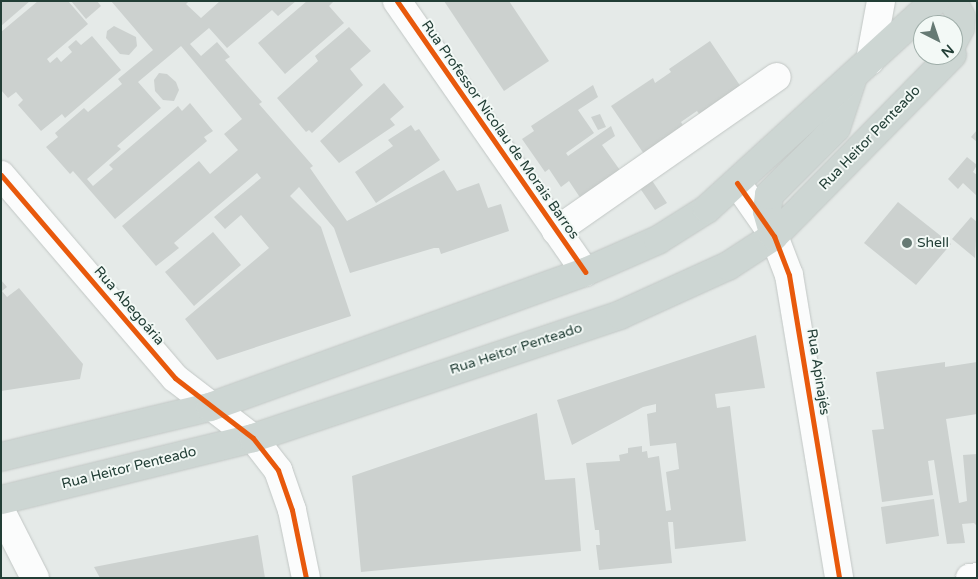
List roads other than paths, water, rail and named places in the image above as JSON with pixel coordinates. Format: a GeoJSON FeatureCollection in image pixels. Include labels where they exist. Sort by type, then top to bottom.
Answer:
{"type":"FeatureCollection","features":[{"type":"Feature","properties":{"kind":"main road"},"geometry":{"type":"LineString","coordinates":[[1,457],[210,407],[585,272],[683,226],[737,183],[934,1]]}},
{"type":"Feature","properties":{"kind":"main road"},"geometry":{"type":"LineString","coordinates":[[953,1],[960,15]]}},
{"type":"Feature","properties":{"kind":"main road","name":"Rua Heitor Penteado"},"geometry":{"type":"LineString","coordinates":[[963,45],[977,32]]}},
{"type":"Feature","properties":{"kind":"main road","name":"Rua Heitor Penteado"},"geometry":{"type":"LineString","coordinates":[[1,500],[253,438],[620,316],[728,266],[774,236],[941,65]]}},
{"type":"Feature","properties":{"kind":"main road"},"geometry":{"type":"LineString","coordinates":[[774,236],[767,210],[769,195],[836,128],[862,68]]}},
{"type":"Feature","properties":{"kind":"street","name":"Rua Professor Nicolau de Morais Barros"},"geometry":{"type":"LineString","coordinates":[[397,1],[585,272]]}},
{"type":"Feature","properties":{"kind":"street"},"geometry":{"type":"LineString","coordinates":[[862,68],[881,1]]}},
{"type":"Feature","properties":{"kind":"street"},"geometry":{"type":"LineString","coordinates":[[556,231],[777,77]]}},
{"type":"Feature","properties":{"kind":"street","name":"Rua Abegoária"},"geometry":{"type":"LineString","coordinates":[[1,175],[175,378],[210,407],[253,438],[278,470],[292,510],[306,578]]}},
{"type":"Feature","properties":{"kind":"street","name":"Rua Apinajés"},"geometry":{"type":"LineString","coordinates":[[737,183],[774,236],[794,297],[839,578]]}},
{"type":"Feature","properties":{"kind":"street"},"geometry":{"type":"LineString","coordinates":[[1,511],[35,578]]}},
{"type":"Feature","properties":{"kind":"street"},"geometry":{"type":"LineString","coordinates":[[970,578],[977,577]]}},
{"type":"Feature","properties":{"kind":"place","name":"Shell"},"geometry":{"type":"Point","coordinates":[907,243]}}]}
